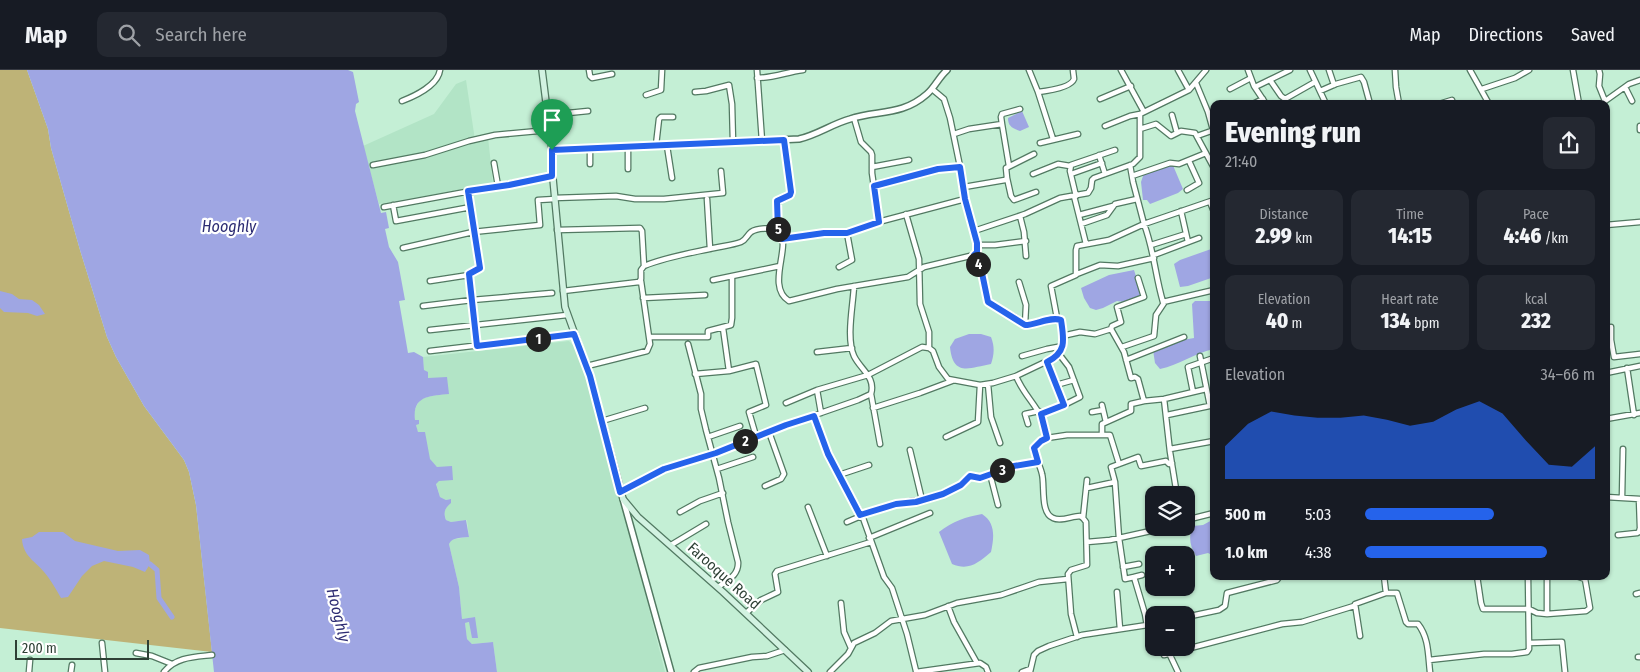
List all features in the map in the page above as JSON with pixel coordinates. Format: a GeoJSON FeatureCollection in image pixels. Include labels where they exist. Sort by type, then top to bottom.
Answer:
{"type":"FeatureCollection","features":[{"type":"Feature","properties":{"kind":"main road","name":"Farooque Road"},"geometry":{"type":"LineString","coordinates":[[542,70],[552,150],[554,199],[567,315],[587,366],[623,499],[638,517],[718,587],[808,672]]}},
{"type":"Feature","properties":{"kind":"street"},"geometry":{"type":"LineString","coordinates":[[402,101],[418,94],[434,82],[439,76],[440,70]]}},
{"type":"Feature","properties":{"kind":"street"},"geometry":{"type":"LineString","coordinates":[[589,70],[592,78],[612,74]]}},
{"type":"Feature","properties":{"kind":"street"},"geometry":{"type":"LineString","coordinates":[[646,95],[660,90],[662,70]]}},
{"type":"Feature","properties":{"kind":"street"},"geometry":{"type":"LineString","coordinates":[[756,70],[762,141]]}},
{"type":"Feature","properties":{"kind":"street"},"geometry":{"type":"LineString","coordinates":[[757,78],[771,78],[787,72],[804,70]]}},
{"type":"Feature","properties":{"kind":"street"},"geometry":{"type":"LineString","coordinates":[[552,150],[667,146],[810,137],[838,123],[854,118],[897,111],[924,97],[947,70]]}},
{"type":"Feature","properties":{"kind":"street"},"geometry":{"type":"LineString","coordinates":[[1029,70],[1054,139]]}},
{"type":"Feature","properties":{"kind":"street"},"geometry":{"type":"LineString","coordinates":[[1038,92],[1060,88],[1072,81],[1074,79],[1073,70]]}},
{"type":"Feature","properties":{"kind":"street"},"geometry":{"type":"LineString","coordinates":[[974,231],[1020,216],[1051,201],[1088,193],[1092,180],[1130,165],[1140,157],[1142,113],[1131,86],[1121,70]]}},
{"type":"Feature","properties":{"kind":"street"},"geometry":{"type":"LineString","coordinates":[[1178,70],[1189,90]]}},
{"type":"Feature","properties":{"kind":"street"},"geometry":{"type":"LineString","coordinates":[[1105,126],[1142,113],[1189,90],[1206,70]]}},
{"type":"Feature","properties":{"kind":"street"},"geometry":{"type":"LineString","coordinates":[[1248,70],[1264,100]]}},
{"type":"Feature","properties":{"kind":"street"},"geometry":{"type":"LineString","coordinates":[[1256,87],[1290,70]]}},
{"type":"Feature","properties":{"kind":"street"},"geometry":{"type":"LineString","coordinates":[[1310,70],[1324,100]]}},
{"type":"Feature","properties":{"kind":"street"},"geometry":{"type":"LineString","coordinates":[[1329,70],[1334,85]]}},
{"type":"Feature","properties":{"kind":"street"},"geometry":{"type":"LineString","coordinates":[[1395,70],[1399,100]]}},
{"type":"Feature","properties":{"kind":"street"},"geometry":{"type":"LineString","coordinates":[[1482,89],[1515,78],[1529,70]]}},
{"type":"Feature","properties":{"kind":"street"},"geometry":{"type":"LineString","coordinates":[[1573,70],[1578,100]]}},
{"type":"Feature","properties":{"kind":"street"},"geometry":{"type":"LineString","coordinates":[[1599,70],[1598,86],[1602,100]]}},
{"type":"Feature","properties":{"kind":"street"},"geometry":{"type":"LineString","coordinates":[[1471,71],[1488,100]]}},
{"type":"Feature","properties":{"kind":"street"},"geometry":{"type":"LineString","coordinates":[[1230,89],[1251,78]]}},
{"type":"Feature","properties":{"kind":"street"},"geometry":{"type":"LineString","coordinates":[[1320,91],[1361,78],[1369,100]]}},
{"type":"Feature","properties":{"kind":"street"},"geometry":{"type":"LineString","coordinates":[[1270,80],[1285,99],[1316,82]]}},
{"type":"Feature","properties":{"kind":"street"},"geometry":{"type":"LineString","coordinates":[[1606,100],[1625,87],[1640,80]]}},
{"type":"Feature","properties":{"kind":"street"},"geometry":{"type":"LineString","coordinates":[[1196,83],[1210,119]]}},
{"type":"Feature","properties":{"kind":"street"},"geometry":{"type":"LineString","coordinates":[[695,92],[729,85],[732,104],[733,142]]}},
{"type":"Feature","properties":{"kind":"street"},"geometry":{"type":"LineString","coordinates":[[1100,99],[1131,86]]}},
{"type":"Feature","properties":{"kind":"street"},"geometry":{"type":"LineString","coordinates":[[1625,87],[1632,101]]}},
{"type":"Feature","properties":{"kind":"street"},"geometry":{"type":"LineString","coordinates":[[784,140],[791,192],[790,195],[777,201],[778,231],[782,239],[783,254],[780,266],[779,287],[784,298],[789,301],[854,286],[908,277],[935,264],[974,255],[977,252],[977,245],[965,199],[954,134],[944,99],[932,89]]}},
{"type":"Feature","properties":{"kind":"street"},"geometry":{"type":"LineString","coordinates":[[1009,166],[1000,116],[1020,109]]}},
{"type":"Feature","properties":{"kind":"street"},"geometry":{"type":"LineString","coordinates":[[548,115],[588,111]]}},
{"type":"Feature","properties":{"kind":"street"},"geometry":{"type":"LineString","coordinates":[[1172,115],[1177,133]]}},
{"type":"Feature","properties":{"kind":"street"},"geometry":{"type":"LineString","coordinates":[[656,145],[659,119],[661,117],[673,117]]}},
{"type":"Feature","properties":{"kind":"street"},"geometry":{"type":"LineString","coordinates":[[854,118],[861,142],[871,152],[879,222]]}},
{"type":"Feature","properties":{"kind":"street"},"geometry":{"type":"LineString","coordinates":[[954,134],[969,129],[1002,124]]}},
{"type":"Feature","properties":{"kind":"street"},"geometry":{"type":"LineString","coordinates":[[1140,129],[1156,124],[1168,134],[1174,135],[1181,131],[1195,133],[1210,160]]}},
{"type":"Feature","properties":{"kind":"street"},"geometry":{"type":"LineString","coordinates":[[373,165],[425,155],[495,135],[549,130]]}},
{"type":"Feature","properties":{"kind":"street"},"geometry":{"type":"LineString","coordinates":[[1196,136],[1210,131]]}},
{"type":"Feature","properties":{"kind":"street"},"geometry":{"type":"LineString","coordinates":[[1040,144],[1078,134]]}},
{"type":"Feature","properties":{"kind":"street"},"geometry":{"type":"LineString","coordinates":[[667,146],[672,178]]}},
{"type":"Feature","properties":{"kind":"street"},"geometry":{"type":"LineString","coordinates":[[628,147],[628,169]]}},
{"type":"Feature","properties":{"kind":"street"},"geometry":{"type":"LineString","coordinates":[[590,148],[590,164]]}},
{"type":"Feature","properties":{"kind":"street"},"geometry":{"type":"LineString","coordinates":[[1033,174],[1058,164],[1070,166],[1076,162],[1115,150]]}},
{"type":"Feature","properties":{"kind":"street"},"geometry":{"type":"LineString","coordinates":[[1132,176],[1170,163],[1179,164],[1189,161],[1206,153]]}},
{"type":"Feature","properties":{"kind":"street"},"geometry":{"type":"LineString","coordinates":[[1034,154],[1006,169],[1011,196],[1014,200],[1036,192]]}},
{"type":"Feature","properties":{"kind":"street"},"geometry":{"type":"LineString","coordinates":[[1099,155],[1105,174]]}},
{"type":"Feature","properties":{"kind":"street"},"geometry":{"type":"LineString","coordinates":[[872,167],[910,160]]}},
{"type":"Feature","properties":{"kind":"street"},"geometry":{"type":"LineString","coordinates":[[1187,190],[1199,183],[1189,161]]}},
{"type":"Feature","properties":{"kind":"street"},"geometry":{"type":"LineString","coordinates":[[494,163],[498,186]]}},
{"type":"Feature","properties":{"kind":"street"},"geometry":{"type":"LineString","coordinates":[[1071,174],[1102,163]]}},
{"type":"Feature","properties":{"kind":"street"},"geometry":{"type":"LineString","coordinates":[[1130,165],[1136,199],[1154,256],[1164,303]]}},
{"type":"Feature","properties":{"kind":"street"},"geometry":{"type":"LineString","coordinates":[[1070,166],[1086,244]]}},
{"type":"Feature","properties":{"kind":"street"},"geometry":{"type":"LineString","coordinates":[[874,186],[938,169],[960,167]]}},
{"type":"Feature","properties":{"kind":"street"},"geometry":{"type":"LineString","coordinates":[[403,248],[476,233],[540,225],[538,200],[616,196],[635,199],[664,198],[723,193],[721,171]]}},
{"type":"Feature","properties":{"kind":"street"},"geometry":{"type":"LineString","coordinates":[[384,206],[552,176]]}},
{"type":"Feature","properties":{"kind":"street"},"geometry":{"type":"LineString","coordinates":[[964,187],[1007,178]]}},
{"type":"Feature","properties":{"kind":"street"},"geometry":{"type":"LineString","coordinates":[[430,281],[469,274],[480,268],[468,191]]}},
{"type":"Feature","properties":{"kind":"street"},"geometry":{"type":"LineString","coordinates":[[707,199],[710,249]]}},
{"type":"Feature","properties":{"kind":"street"},"geometry":{"type":"LineString","coordinates":[[782,239],[824,233],[847,233],[906,214],[965,199]]}},
{"type":"Feature","properties":{"kind":"street"},"geometry":{"type":"LineString","coordinates":[[1079,215],[1136,199]]}},
{"type":"Feature","properties":{"kind":"street"},"geometry":{"type":"LineString","coordinates":[[1077,274],[1076,248],[1080,245],[1109,240],[1144,224],[1210,202]]}},
{"type":"Feature","properties":{"kind":"street"},"geometry":{"type":"LineString","coordinates":[[393,205],[396,221],[471,207]]}},
{"type":"Feature","properties":{"kind":"street"},"geometry":{"type":"LineString","coordinates":[[1081,224],[1107,216],[1113,206]]}},
{"type":"Feature","properties":{"kind":"street"},"geometry":{"type":"LineString","coordinates":[[1181,212],[1188,242]]}},
{"type":"Feature","properties":{"kind":"street"},"geometry":{"type":"LineString","coordinates":[[906,214],[919,259],[920,304],[929,332],[929,348]]}},
{"type":"Feature","properties":{"kind":"street"},"geometry":{"type":"LineString","coordinates":[[1020,216],[1026,241],[1026,256]]}},
{"type":"Feature","properties":{"kind":"street"},"geometry":{"type":"LineString","coordinates":[[1610,225],[1640,222]]}},
{"type":"Feature","properties":{"kind":"street"},"geometry":{"type":"LineString","coordinates":[[558,230],[640,228],[642,231],[644,266],[641,270],[641,281],[650,348],[644,353],[587,366]]}},
{"type":"Feature","properties":{"kind":"street"},"geometry":{"type":"LineString","coordinates":[[644,266],[741,242],[756,230],[769,229],[778,231]]}},
{"type":"Feature","properties":{"kind":"street"},"geometry":{"type":"LineString","coordinates":[[839,268],[852,260],[847,233]]}},
{"type":"Feature","properties":{"kind":"street"},"geometry":{"type":"LineString","coordinates":[[1151,245],[1186,234]]}},
{"type":"Feature","properties":{"kind":"street"},"geometry":{"type":"LineString","coordinates":[[786,403],[817,390],[868,375],[922,347],[933,351],[939,367],[948,379],[980,385],[1016,376],[1047,362],[1059,354],[1063,346],[1061,320],[1057,318],[1051,286],[1054,283],[1100,266],[1118,266],[1154,256],[1199,238]]}},
{"type":"Feature","properties":{"kind":"street"},"geometry":{"type":"LineString","coordinates":[[977,245],[1026,241]]}},
{"type":"Feature","properties":{"kind":"street"},"geometry":{"type":"LineString","coordinates":[[974,255],[982,273],[988,302],[1025,325],[1057,318]]}},
{"type":"Feature","properties":{"kind":"street"},"geometry":{"type":"LineString","coordinates":[[714,280],[780,266]]}},
{"type":"Feature","properties":{"kind":"street"},"geometry":{"type":"LineString","coordinates":[[469,274],[477,346]]}},
{"type":"Feature","properties":{"kind":"street"},"geometry":{"type":"LineString","coordinates":[[649,337],[708,337],[708,332],[731,325],[732,276]]}},
{"type":"Feature","properties":{"kind":"street"},"geometry":{"type":"LineString","coordinates":[[1062,336],[1080,332],[1095,334],[1112,329],[1112,326],[1121,322],[1117,307],[1144,297],[1138,278]]}},
{"type":"Feature","properties":{"kind":"street"},"geometry":{"type":"LineString","coordinates":[[563,291],[641,281]]}},
{"type":"Feature","properties":{"kind":"street"},"geometry":{"type":"LineString","coordinates":[[1019,282],[1026,305],[1025,325]]}},
{"type":"Feature","properties":{"kind":"street"},"geometry":{"type":"LineString","coordinates":[[854,286],[851,322],[852,348],[856,360],[868,375],[871,385],[880,444]]}},
{"type":"Feature","properties":{"kind":"street"},"geometry":{"type":"LineString","coordinates":[[1122,347],[1154,336],[1156,315],[1164,303],[1210,291]]}},
{"type":"Feature","properties":{"kind":"street"},"geometry":{"type":"LineString","coordinates":[[423,306],[552,294]]}},
{"type":"Feature","properties":{"kind":"street"},"geometry":{"type":"LineString","coordinates":[[643,298],[705,295]]}},
{"type":"Feature","properties":{"kind":"street"},"geometry":{"type":"LineString","coordinates":[[430,330],[567,315]]}},
{"type":"Feature","properties":{"kind":"street"},"geometry":{"type":"LineString","coordinates":[[1611,327],[1610,340],[1614,357],[1640,354]]}},
{"type":"Feature","properties":{"kind":"street"},"geometry":{"type":"LineString","coordinates":[[722,328],[729,371]]}},
{"type":"Feature","properties":{"kind":"street"},"geometry":{"type":"LineString","coordinates":[[1112,329],[1122,347],[1131,378],[1135,377],[1138,379],[1144,401]]}},
{"type":"Feature","properties":{"kind":"street"},"geometry":{"type":"LineString","coordinates":[[430,351],[574,334]]}},
{"type":"Feature","properties":{"kind":"street"},"geometry":{"type":"LineString","coordinates":[[1126,360],[1184,337]]}},
{"type":"Feature","properties":{"kind":"street"},"geometry":{"type":"LineString","coordinates":[[688,344],[701,394],[702,413],[723,494],[739,569],[718,587]]}},
{"type":"Feature","properties":{"kind":"street"},"geometry":{"type":"LineString","coordinates":[[1022,356],[1063,346]]}},
{"type":"Feature","properties":{"kind":"street"},"geometry":{"type":"LineString","coordinates":[[817,352],[852,348]]}},
{"type":"Feature","properties":{"kind":"street"},"geometry":{"type":"LineString","coordinates":[[1028,424],[1025,414],[1064,405],[1080,397],[1069,367],[1059,354]]}},
{"type":"Feature","properties":{"kind":"street"},"geometry":{"type":"LineString","coordinates":[[1200,356],[1206,389],[1210,400]]}},
{"type":"Feature","properties":{"kind":"street"},"geometry":{"type":"LineString","coordinates":[[1193,392],[1188,368],[1210,360]]}},
{"type":"Feature","properties":{"kind":"street"},"geometry":{"type":"LineString","coordinates":[[1047,362],[1064,405]]}},
{"type":"Feature","properties":{"kind":"street"},"geometry":{"type":"LineString","coordinates":[[695,374],[729,371],[756,364],[766,405],[749,412],[756,436]]}},
{"type":"Feature","properties":{"kind":"street"},"geometry":{"type":"LineString","coordinates":[[1610,372],[1640,366]]}},
{"type":"Feature","properties":{"kind":"street"},"geometry":{"type":"LineString","coordinates":[[1627,368],[1634,415]]}},
{"type":"Feature","properties":{"kind":"street"},"geometry":{"type":"LineString","coordinates":[[1016,376],[1023,392],[1040,412],[1047,438]]}},
{"type":"Feature","properties":{"kind":"street"},"geometry":{"type":"LineString","coordinates":[[873,408],[920,393],[952,380]]}},
{"type":"Feature","properties":{"kind":"street"},"geometry":{"type":"LineString","coordinates":[[1056,385],[1074,380]]}},
{"type":"Feature","properties":{"kind":"street"},"geometry":{"type":"LineString","coordinates":[[988,384],[991,417],[1000,442]]}},
{"type":"Feature","properties":{"kind":"street"},"geometry":{"type":"LineString","coordinates":[[946,438],[978,422],[980,385]]}},
{"type":"Feature","properties":{"kind":"street"},"geometry":{"type":"LineString","coordinates":[[1102,435],[1102,424],[1131,411],[1131,404],[1164,399],[1206,389]]}},
{"type":"Feature","properties":{"kind":"street"},"geometry":{"type":"LineString","coordinates":[[817,390],[821,413]]}},
{"type":"Feature","properties":{"kind":"street"},"geometry":{"type":"LineString","coordinates":[[620,492],[664,469],[713,454],[756,436],[871,394]]}},
{"type":"Feature","properties":{"kind":"street"},"geometry":{"type":"LineString","coordinates":[[1164,399],[1176,486]]}},
{"type":"Feature","properties":{"kind":"street"},"geometry":{"type":"LineString","coordinates":[[1167,415],[1210,405]]}},
{"type":"Feature","properties":{"kind":"street"},"geometry":{"type":"LineString","coordinates":[[1092,412],[1102,407],[1106,422]]}},
{"type":"Feature","properties":{"kind":"street"},"geometry":{"type":"LineString","coordinates":[[602,421],[645,408]]}},
{"type":"Feature","properties":{"kind":"street"},"geometry":{"type":"LineString","coordinates":[[1610,418],[1640,413]]}},
{"type":"Feature","properties":{"kind":"street"},"geometry":{"type":"LineString","coordinates":[[814,416],[828,454],[861,516],[884,577],[892,588],[916,672],[948,670],[977,663],[983,664],[988,672]]}},
{"type":"Feature","properties":{"kind":"street"},"geometry":{"type":"LineString","coordinates":[[708,437],[740,426]]}},
{"type":"Feature","properties":{"kind":"street"},"geometry":{"type":"LineString","coordinates":[[765,486],[781,479],[784,474],[769,432]]}},
{"type":"Feature","properties":{"kind":"street"},"geometry":{"type":"LineString","coordinates":[[1083,518],[1075,516],[1058,519],[1050,516],[1044,501],[1043,476],[1034,448],[1047,438],[1067,435],[1110,435],[1119,464]]}},
{"type":"Feature","properties":{"kind":"street"},"geometry":{"type":"LineString","coordinates":[[1170,449],[1210,442]]}},
{"type":"Feature","properties":{"kind":"street"},"geometry":{"type":"LineString","coordinates":[[1622,449],[1622,498]]}},
{"type":"Feature","properties":{"kind":"street"},"geometry":{"type":"LineString","coordinates":[[910,450],[922,500]]}},
{"type":"Feature","properties":{"kind":"street"},"geometry":{"type":"LineString","coordinates":[[717,469],[753,457]]}},
{"type":"Feature","properties":{"kind":"street"},"geometry":{"type":"LineString","coordinates":[[1142,575],[1125,579],[1119,538],[1115,482],[1111,466],[1138,457],[1141,466],[1166,461],[1169,464],[1172,463]]}},
{"type":"Feature","properties":{"kind":"street"},"geometry":{"type":"LineString","coordinates":[[847,522],[896,504],[943,494],[961,485],[970,476],[980,478],[1038,462]]}},
{"type":"Feature","properties":{"kind":"street"},"geometry":{"type":"LineString","coordinates":[[839,475],[869,464]]}},
{"type":"Feature","properties":{"kind":"street"},"geometry":{"type":"LineString","coordinates":[[990,474],[998,505]]}},
{"type":"Feature","properties":{"kind":"street"},"geometry":{"type":"LineString","coordinates":[[1077,637],[1071,614],[1068,579],[1069,571],[1087,565],[1086,522],[1083,518],[1087,480]]}},
{"type":"Feature","properties":{"kind":"street"},"geometry":{"type":"LineString","coordinates":[[1087,488],[1115,482]]}},
{"type":"Feature","properties":{"kind":"street"},"geometry":{"type":"LineString","coordinates":[[680,512],[700,501],[723,494]]}},
{"type":"Feature","properties":{"kind":"street"},"geometry":{"type":"LineString","coordinates":[[1610,496],[1639,499],[1639,532],[1618,535]]}},
{"type":"Feature","properties":{"kind":"street"},"geometry":{"type":"LineString","coordinates":[[623,499],[671,672]]}},
{"type":"Feature","properties":{"kind":"street"},"geometry":{"type":"LineString","coordinates":[[808,507],[827,556]]}},
{"type":"Feature","properties":{"kind":"street"},"geometry":{"type":"LineString","coordinates":[[746,613],[761,600],[778,592],[775,574],[777,571],[827,556],[870,540],[930,512]]}},
{"type":"Feature","properties":{"kind":"street"},"geometry":{"type":"LineString","coordinates":[[1195,518],[1210,514]]}},
{"type":"Feature","properties":{"kind":"street"},"geometry":{"type":"LineString","coordinates":[[671,545],[706,524]]}},
{"type":"Feature","properties":{"kind":"street"},"geometry":{"type":"LineString","coordinates":[[1087,542],[1145,532]]}},
{"type":"Feature","properties":{"kind":"street"},"geometry":{"type":"LineString","coordinates":[[1123,567],[1139,564]]}},
{"type":"Feature","properties":{"kind":"street"},"geometry":{"type":"LineString","coordinates":[[1134,577],[1145,614]]}},
{"type":"Feature","properties":{"kind":"street"},"geometry":{"type":"LineString","coordinates":[[830,672],[848,654],[854,643],[874,633],[891,621],[932,613],[961,602],[1001,595],[1040,582],[1068,579]]}},
{"type":"Feature","properties":{"kind":"street"},"geometry":{"type":"LineString","coordinates":[[1195,615],[1219,610],[1225,606],[1227,594],[1277,580]]}},
{"type":"Feature","properties":{"kind":"street"},"geometry":{"type":"LineString","coordinates":[[1384,580],[1386,593]]}},
{"type":"Feature","properties":{"kind":"street"},"geometry":{"type":"LineString","coordinates":[[1478,580],[1483,609],[1529,609],[1547,614],[1586,611],[1590,608],[1585,580]]}},
{"type":"Feature","properties":{"kind":"street"},"geometry":{"type":"LineString","coordinates":[[1429,660],[1484,654],[1524,653],[1529,649],[1528,580]]}},
{"type":"Feature","properties":{"kind":"street"},"geometry":{"type":"LineString","coordinates":[[1547,580],[1547,614]]}},
{"type":"Feature","properties":{"kind":"street"},"geometry":{"type":"LineString","coordinates":[[1117,592],[1120,629]]}},
{"type":"Feature","properties":{"kind":"street"},"geometry":{"type":"LineString","coordinates":[[1195,646],[1282,624],[1302,622],[1354,606],[1356,603],[1386,593],[1397,593],[1406,622],[1408,624],[1416,623],[1420,626],[1427,640],[1430,672]]}},
{"type":"Feature","properties":{"kind":"street"},"geometry":{"type":"LineString","coordinates":[[841,603],[844,632],[851,648]]}},
{"type":"Feature","properties":{"kind":"street"},"geometry":{"type":"LineString","coordinates":[[948,606],[957,628],[977,663]]}},
{"type":"Feature","properties":{"kind":"street"},"geometry":{"type":"LineString","coordinates":[[1354,606],[1360,636]]}},
{"type":"Feature","properties":{"kind":"street"},"geometry":{"type":"LineString","coordinates":[[1022,672],[1030,671],[1034,655],[1038,651],[1077,637],[1145,626]]}},
{"type":"Feature","properties":{"kind":"street"},"geometry":{"type":"LineString","coordinates":[[1528,643],[1562,642],[1565,672]]}},
{"type":"Feature","properties":{"kind":"street"},"geometry":{"type":"LineString","coordinates":[[102,644],[104,672]]}},
{"type":"Feature","properties":{"kind":"street"},"geometry":{"type":"LineString","coordinates":[[695,672],[699,668],[752,657],[767,656],[785,650]]}},
{"type":"Feature","properties":{"kind":"street"},"geometry":{"type":"LineString","coordinates":[[136,653],[152,656],[172,664]]}},
{"type":"Feature","properties":{"kind":"street"},"geometry":{"type":"LineString","coordinates":[[164,672],[172,664],[183,659],[212,655]]}},
{"type":"Feature","properties":{"kind":"street"},"geometry":{"type":"LineString","coordinates":[[1170,656],[1178,672]]}},
{"type":"Feature","properties":{"kind":"street"},"geometry":{"type":"LineString","coordinates":[[29,672],[30,660]]}},
{"type":"Feature","properties":{"kind":"street"},"geometry":{"type":"LineString","coordinates":[[70,672],[72,665]]}},
{"type":"Feature","properties":{"kind":"shaded area"},"geometry":{"type":"Polygon","coordinates":[[[0,70],[27,70],[48,129],[51,148],[107,337],[116,357],[144,406],[184,460],[189,472],[196,505],[212,652],[0,628],[0,70]]]}},
{"type":"Feature","properties":{"kind":"shaded area"},"geometry":{"type":"Polygon","coordinates":[[[466,80],[475,140],[488,137],[493,184],[379,204],[363,146],[434,114],[456,84],[466,80]]]}},
{"type":"Feature","properties":{"kind":"shaded area"},"geometry":{"type":"Polygon","coordinates":[[[569,341],[577,349],[631,538],[665,672],[497,672],[493,642],[472,644],[467,639],[465,623],[470,622],[475,617],[462,619],[459,587],[449,544],[450,541],[455,539],[469,537],[467,520],[451,522],[446,520],[444,512],[451,499],[446,500],[440,497],[436,483],[452,467],[437,467],[431,462],[418,433],[416,425],[418,420],[415,420],[414,412],[421,399],[449,393],[428,378],[424,371],[423,357],[569,341]]]}},
{"type":"Feature","properties":{"kind":"water","name":"Hooghly"},"geometry":{"type":"Polygon","coordinates":[[[27,70],[348,70],[353,72],[359,102],[356,104],[355,111],[381,213],[386,212],[389,228],[385,229],[389,247],[398,262],[405,300],[399,301],[408,353],[414,352],[423,357],[424,370],[428,372],[428,378],[447,377],[449,394],[424,398],[420,401],[415,412],[415,420],[419,420],[419,424],[416,425],[418,432],[425,432],[430,459],[437,467],[452,466],[453,480],[439,481],[436,484],[440,497],[446,500],[451,499],[451,503],[445,510],[446,520],[451,522],[466,520],[469,537],[455,539],[449,544],[459,587],[462,619],[475,617],[478,638],[472,638],[469,622],[465,623],[467,639],[472,644],[493,642],[497,672],[214,672],[196,505],[189,472],[184,460],[144,406],[116,357],[107,337],[51,148],[48,129],[27,70]]]}},
{"type":"Feature","properties":{"kind":"water"},"geometry":{"type":"Polygon","coordinates":[[[1022,111],[1029,127],[1020,131],[1011,126],[1008,118],[1022,111]]]}},
{"type":"Feature","properties":{"kind":"water"},"geometry":{"type":"Polygon","coordinates":[[[1172,163],[1183,189],[1178,193],[1150,204],[1147,200],[1143,200],[1141,182],[1144,173],[1172,163]]]}},
{"type":"Feature","properties":{"kind":"water"},"geometry":{"type":"Polygon","coordinates":[[[1210,249],[1210,278],[1180,287],[1174,264],[1210,249]]]}},
{"type":"Feature","properties":{"kind":"water"},"geometry":{"type":"Polygon","coordinates":[[[1134,270],[1142,295],[1124,302],[1117,301],[1096,310],[1090,308],[1081,288],[1109,275],[1134,270]]]}},
{"type":"Feature","properties":{"kind":"water"},"geometry":{"type":"Polygon","coordinates":[[[0,291],[12,294],[19,299],[32,300],[39,305],[45,314],[37,316],[28,313],[4,312],[0,308],[0,291]]]}},
{"type":"Feature","properties":{"kind":"water"},"geometry":{"type":"Polygon","coordinates":[[[1195,301],[1210,301],[1210,350],[1160,369],[1155,363],[1153,350],[1171,342],[1194,338],[1192,304],[1195,301]]]}},
{"type":"Feature","properties":{"kind":"water"},"geometry":{"type":"Polygon","coordinates":[[[969,334],[981,334],[991,337],[994,351],[991,364],[963,368],[958,367],[955,363],[950,347],[955,339],[969,334]]]}},
{"type":"Feature","properties":{"kind":"water"},"geometry":{"type":"Polygon","coordinates":[[[982,514],[992,526],[993,541],[991,552],[973,565],[963,567],[952,564],[939,532],[960,520],[982,514]]]}},
{"type":"Feature","properties":{"kind":"water"},"geometry":{"type":"Polygon","coordinates":[[[1210,521],[1210,554],[1196,556],[1195,554],[1195,546],[1191,546],[1190,541],[1191,536],[1195,536],[1195,526],[1203,525],[1210,521]]]}},
{"type":"Feature","properties":{"kind":"water"},"geometry":{"type":"Polygon","coordinates":[[[39,532],[63,532],[75,541],[118,551],[140,550],[149,555],[150,564],[145,572],[133,567],[104,561],[92,566],[82,576],[68,597],[61,598],[48,577],[28,556],[23,546],[22,539],[32,537],[39,532]]]}},
{"type":"Feature","properties":{"kind":"waterway"},"geometry":{"type":"LineString","coordinates":[[150,564],[157,570],[159,598],[172,617]]}},
{"type":"Feature","properties":{"kind":"route"},"geometry":{"type":"LineString","coordinates":[[784,140],[791,192],[790,195],[777,201],[778,231],[782,239],[824,233],[847,233],[879,222],[874,186],[938,169],[960,167],[965,199],[977,243],[977,252],[974,255],[982,273],[988,302],[1025,325],[1054,318],[1061,320],[1063,346],[1058,356],[1047,362],[1064,405],[1041,414],[1047,438],[1034,448],[1038,462],[1014,466],[980,478],[970,476],[961,485],[943,494],[916,502],[896,504],[860,515],[828,454],[814,416],[716,453],[664,469],[620,492],[590,376],[574,334],[477,346],[469,274],[480,268],[468,191],[552,176],[552,150],[784,140]]}}]}
